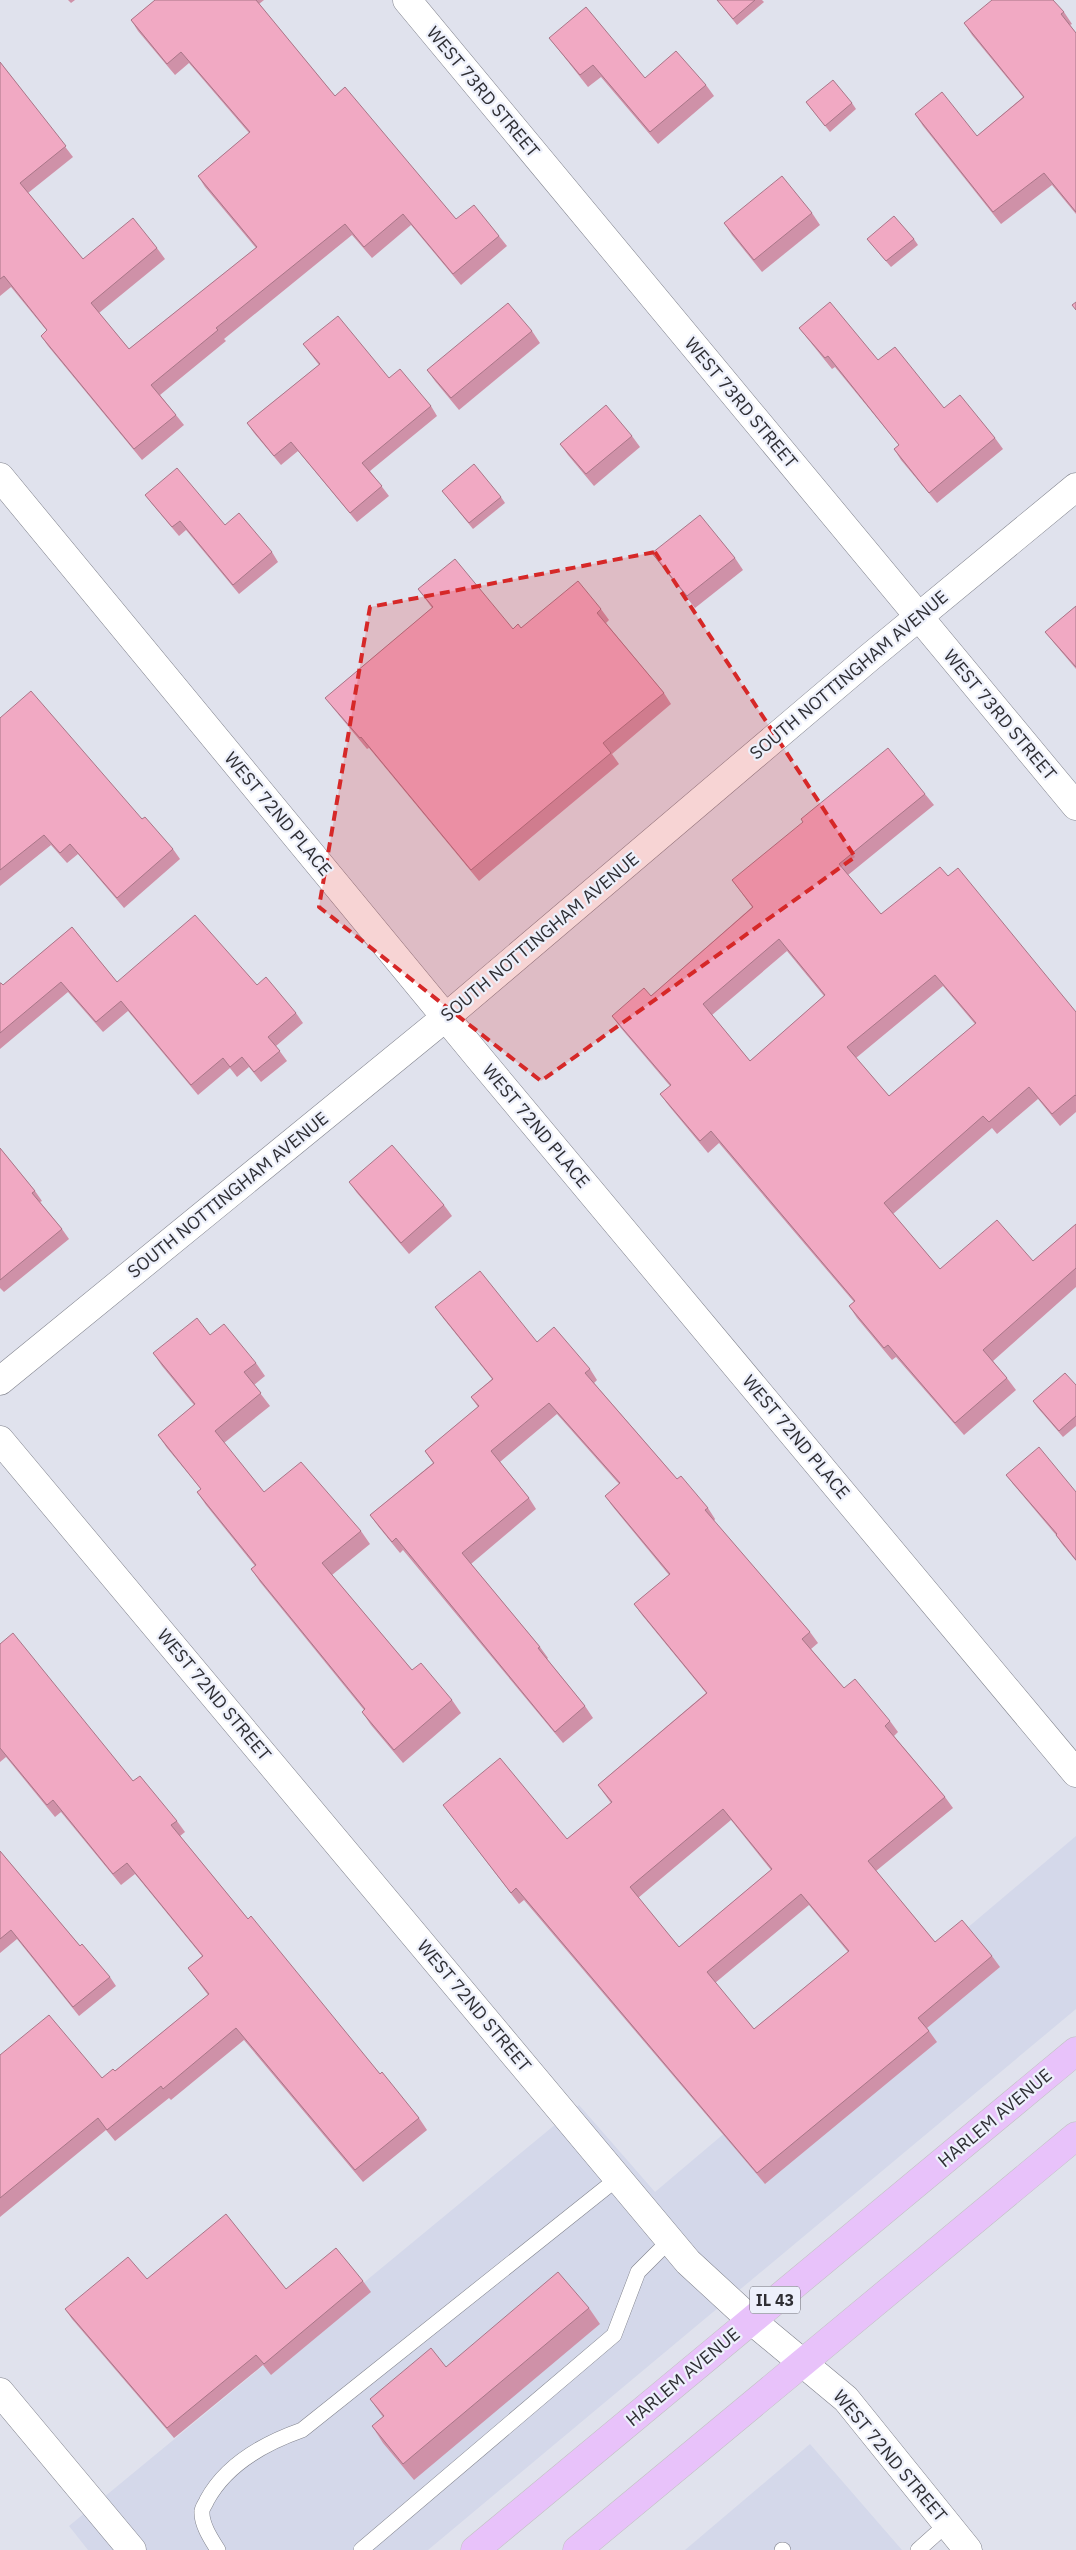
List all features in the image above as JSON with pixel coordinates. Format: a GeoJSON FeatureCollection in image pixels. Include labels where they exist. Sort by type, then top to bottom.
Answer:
{"type":"FeatureCollection","features":[{"type":"Feature","properties":{"kind":"main road","name":"HARLEM AVENUE"},"geometry":{"type":"LineString","coordinates":[[475,2550],[1076,2051]]}},
{"type":"Feature","properties":{"kind":"main road"},"geometry":{"type":"LineString","coordinates":[[577,2550],[1076,2136]]}},
{"type":"Feature","properties":{"kind":"street","name":"WEST 73RD STREET"},"geometry":{"type":"LineString","coordinates":[[407,0],[1076,806]]}},
{"type":"Feature","properties":{"kind":"street","name":"WEST 72ND PLACE"},"geometry":{"type":"LineString","coordinates":[[0,477],[446,1017],[1076,1773]]}},
{"type":"Feature","properties":{"kind":"street","name":"SOUTH NOTTINGHAM AVENUE"},"geometry":{"type":"LineString","coordinates":[[0,1382],[446,1017],[919,617],[1076,487]]}},
{"type":"Feature","properties":{"kind":"street","name":"WEST 72ND STREET"},"geometry":{"type":"LineString","coordinates":[[0,1440],[688,2262],[751,2320],[846,2400],[968,2550]]}},
{"type":"Feature","properties":{"kind":"street"},"geometry":{"type":"LineString","coordinates":[[0,2392],[132,2550]]}},
{"type":"Feature","properties":{"kind":"lane"},"geometry":{"type":"LineString","coordinates":[[218,2550],[207,2532],[202,2510],[214,2487],[242,2460],[284,2437],[302,2430],[618,2178]]}},
{"type":"Feature","properties":{"kind":"lane"},"geometry":{"type":"LineString","coordinates":[[361,2550],[614,2335],[638,2272],[670,2240]]}},
{"type":"Feature","properties":{"kind":"lane"},"geometry":{"type":"LineString","coordinates":[[918,2550],[948,2524]]}},
{"type":"Feature","properties":{"kind":"highlighted area"},"geometry":{"type":"Polygon","coordinates":[[[655,552],[855,857],[541,1081],[319,907],[370,607],[655,552]]]}},
{"type":"Feature","properties":{"kind":"shaded area"},"geometry":{"type":"Polygon","coordinates":[[[1076,1836],[1076,2009],[428,2550],[88,2550],[69,2526],[579,2105],[655,2192],[1076,1836]]]}},
{"type":"Feature","properties":{"kind":"shaded area"},"geometry":{"type":"Polygon","coordinates":[[[810,2444],[902,2550],[685,2550],[810,2444]]]}},
{"type":"Feature","properties":{"kind":"building"},"geometry":{"type":"Polygon","coordinates":[[[155,0],[256,0],[335,96],[345,87],[456,219],[474,205],[499,236],[453,274],[403,214],[364,247],[345,224],[216,328],[218,330],[151,385],[176,415],[134,449],[41,336],[47,330],[4,276],[0,279],[0,62],[66,146],[20,183],[83,259],[133,218],[157,248],[91,303],[129,349],[257,247],[198,176],[250,132],[181,52],[167,64],[131,20],[155,0]]]}},
{"type":"Feature","properties":{"kind":"building"},"geometry":{"type":"Polygon","coordinates":[[[717,0],[755,0],[733,19],[717,0]]]}},
{"type":"Feature","properties":{"kind":"building"},"geometry":{"type":"Polygon","coordinates":[[[992,0],[1053,0],[1064,12],[1061,14],[1076,33],[1076,212],[1044,173],[993,212],[915,114],[942,92],[977,136],[1024,97],[964,23],[992,0]]]}},
{"type":"Feature","properties":{"kind":"building"},"geometry":{"type":"Polygon","coordinates":[[[586,7],[645,78],[676,51],[706,85],[650,132],[593,65],[580,75],[549,38],[586,7]]]}},
{"type":"Feature","properties":{"kind":"building"},"geometry":{"type":"Polygon","coordinates":[[[833,80],[852,103],[825,126],[806,102],[833,80]]]}},
{"type":"Feature","properties":{"kind":"building"},"geometry":{"type":"Polygon","coordinates":[[[782,176],[812,213],[754,260],[724,223],[782,176]]]}},
{"type":"Feature","properties":{"kind":"building"},"geometry":{"type":"Polygon","coordinates":[[[894,216],[914,239],[886,261],[867,239],[894,216]]]}},
{"type":"Feature","properties":{"kind":"building"},"geometry":{"type":"Polygon","coordinates":[[[830,302],[878,360],[895,347],[944,408],[960,395],[995,438],[929,493],[894,449],[899,445],[828,356],[825,358],[799,328],[830,302]]]}},
{"type":"Feature","properties":{"kind":"building"},"geometry":{"type":"Polygon","coordinates":[[[1076,302],[1076,310],[1072,305],[1076,302]]]}},
{"type":"Feature","properties":{"kind":"building"},"geometry":{"type":"Polygon","coordinates":[[[508,303],[532,331],[451,398],[427,370],[508,303]]]}},
{"type":"Feature","properties":{"kind":"building"},"geometry":{"type":"Polygon","coordinates":[[[338,316],[389,378],[400,369],[431,406],[362,463],[382,486],[350,513],[291,442],[274,456],[247,423],[320,364],[303,344],[338,316]]]}},
{"type":"Feature","properties":{"kind":"building"},"geometry":{"type":"Polygon","coordinates":[[[606,405],[632,436],[586,474],[560,444],[606,405]]]}},
{"type":"Feature","properties":{"kind":"building"},"geometry":{"type":"Polygon","coordinates":[[[474,464],[501,497],[469,523],[442,491],[474,464]]]}},
{"type":"Feature","properties":{"kind":"building"},"geometry":{"type":"Polygon","coordinates":[[[177,468],[225,525],[239,513],[272,552],[233,585],[180,521],[172,527],[145,495],[177,468]]]}},
{"type":"Feature","properties":{"kind":"building"},"geometry":{"type":"Polygon","coordinates":[[[700,515],[735,558],[687,596],[652,553],[700,515]]]}},
{"type":"Feature","properties":{"kind":"building"},"geometry":{"type":"Polygon","coordinates":[[[455,559],[513,629],[518,624],[521,628],[578,581],[601,609],[597,613],[664,693],[603,743],[611,753],[471,870],[361,737],[325,698],[433,607],[418,589],[455,559]]]}},
{"type":"Feature","properties":{"kind":"building"},"geometry":{"type":"Polygon","coordinates":[[[1076,606],[1076,667],[1045,632],[1076,606]]]}},
{"type":"Feature","properties":{"kind":"building"},"geometry":{"type":"Polygon","coordinates":[[[31,691],[142,819],[145,817],[173,849],[117,898],[70,844],[60,853],[44,835],[0,870],[0,718],[31,691]]]}},
{"type":"Feature","properties":{"kind":"building"},"geometry":{"type":"Polygon","coordinates":[[[888,748],[925,794],[839,864],[881,914],[940,867],[948,876],[958,868],[1076,1012],[1076,1096],[1052,1114],[1029,1087],[989,1122],[983,1116],[884,1203],[940,1269],[997,1220],[1033,1261],[1076,1224],[1076,1268],[983,1350],[1007,1378],[955,1423],[888,1345],[884,1348],[849,1306],[855,1301],[711,1131],[700,1141],[660,1094],[671,1085],[612,1016],[644,988],[651,996],[753,907],[732,880],[803,822],[801,819],[888,748]],[[779,939],[703,1004],[750,1061],[825,995],[779,939]],[[935,975],[847,1047],[889,1096],[976,1023],[935,975]]]}},
{"type":"Feature","properties":{"kind":"building"},"geometry":{"type":"Polygon","coordinates":[[[195,915],[257,985],[266,977],[296,1013],[268,1037],[280,1051],[254,1072],[242,1057],[230,1067],[223,1058],[191,1085],[121,1001],[96,1022],[61,982],[0,1033],[0,983],[3,985],[72,927],[117,982],[195,915]]]}},
{"type":"Feature","properties":{"kind":"building"},"geometry":{"type":"Polygon","coordinates":[[[392,1145],[444,1205],[401,1243],[349,1182],[392,1145]]]}},
{"type":"Feature","properties":{"kind":"building"},"geometry":{"type":"Polygon","coordinates":[[[0,1148],[35,1191],[32,1193],[62,1229],[0,1280],[0,1148]]]}},
{"type":"Feature","properties":{"kind":"building"},"geometry":{"type":"Polygon","coordinates":[[[480,1271],[537,1342],[554,1327],[590,1369],[585,1373],[677,1479],[681,1476],[708,1508],[705,1510],[810,1632],[802,1639],[844,1688],[855,1679],[890,1721],[885,1726],[945,1797],[868,1861],[935,1942],[962,1920],[992,1956],[918,2018],[929,2031],[757,2173],[516,1888],[511,1893],[443,1805],[500,1758],[567,1839],[612,1802],[598,1785],[707,1693],[634,1604],[670,1574],[605,1496],[620,1483],[549,1403],[491,1451],[529,1498],[462,1553],[540,1647],[538,1648],[585,1706],[555,1732],[396,1538],[392,1542],[370,1515],[434,1463],[425,1451],[479,1406],[471,1397],[493,1379],[435,1307],[480,1271]],[[723,1809],[630,1887],[679,1947],[772,1869],[723,1809]],[[801,1894],[707,1972],[754,2029],[849,1951],[801,1894]]]}},
{"type":"Feature","properties":{"kind":"building"},"geometry":{"type":"Polygon","coordinates":[[[197,1318],[210,1335],[224,1324],[256,1363],[244,1372],[261,1393],[215,1431],[264,1492],[301,1462],[361,1531],[322,1563],[412,1670],[421,1663],[452,1700],[394,1750],[362,1712],[365,1709],[251,1569],[256,1565],[197,1492],[201,1489],[158,1435],[195,1404],[153,1353],[197,1318]]]}},
{"type":"Feature","properties":{"kind":"building"},"geometry":{"type":"Polygon","coordinates":[[[1065,1373],[1076,1385],[1076,1416],[1059,1431],[1033,1401],[1065,1373]]]}},
{"type":"Feature","properties":{"kind":"building"},"geometry":{"type":"Polygon","coordinates":[[[1039,1447],[1076,1492],[1076,1560],[1057,1534],[1006,1475],[1039,1447]]]}},
{"type":"Feature","properties":{"kind":"building"},"geometry":{"type":"Polygon","coordinates":[[[13,1633],[133,1781],[140,1776],[177,1821],[171,1825],[248,1919],[251,1916],[380,2074],[382,2072],[419,2118],[355,2170],[236,2028],[163,2089],[161,2086],[107,2130],[98,2118],[0,2198],[0,2055],[49,2015],[102,2078],[113,2069],[115,2071],[209,1994],[188,1968],[203,1956],[127,1863],[113,1874],[53,1800],[47,1805],[0,1748],[0,1644],[13,1633]]]}},
{"type":"Feature","properties":{"kind":"building"},"geometry":{"type":"Polygon","coordinates":[[[0,1851],[80,1946],[82,1944],[110,1977],[73,2007],[11,1930],[0,1939],[0,1851]]]}},
{"type":"Feature","properties":{"kind":"building"},"geometry":{"type":"Polygon","coordinates":[[[226,2214],[286,2289],[336,2248],[363,2281],[264,2364],[256,2355],[167,2428],[65,2309],[128,2257],[147,2279],[226,2214]]]}},
{"type":"Feature","properties":{"kind":"building"},"geometry":{"type":"Polygon","coordinates":[[[558,2272],[589,2308],[403,2464],[372,2426],[384,2416],[370,2399],[431,2348],[446,2367],[558,2272]]]}}]}
